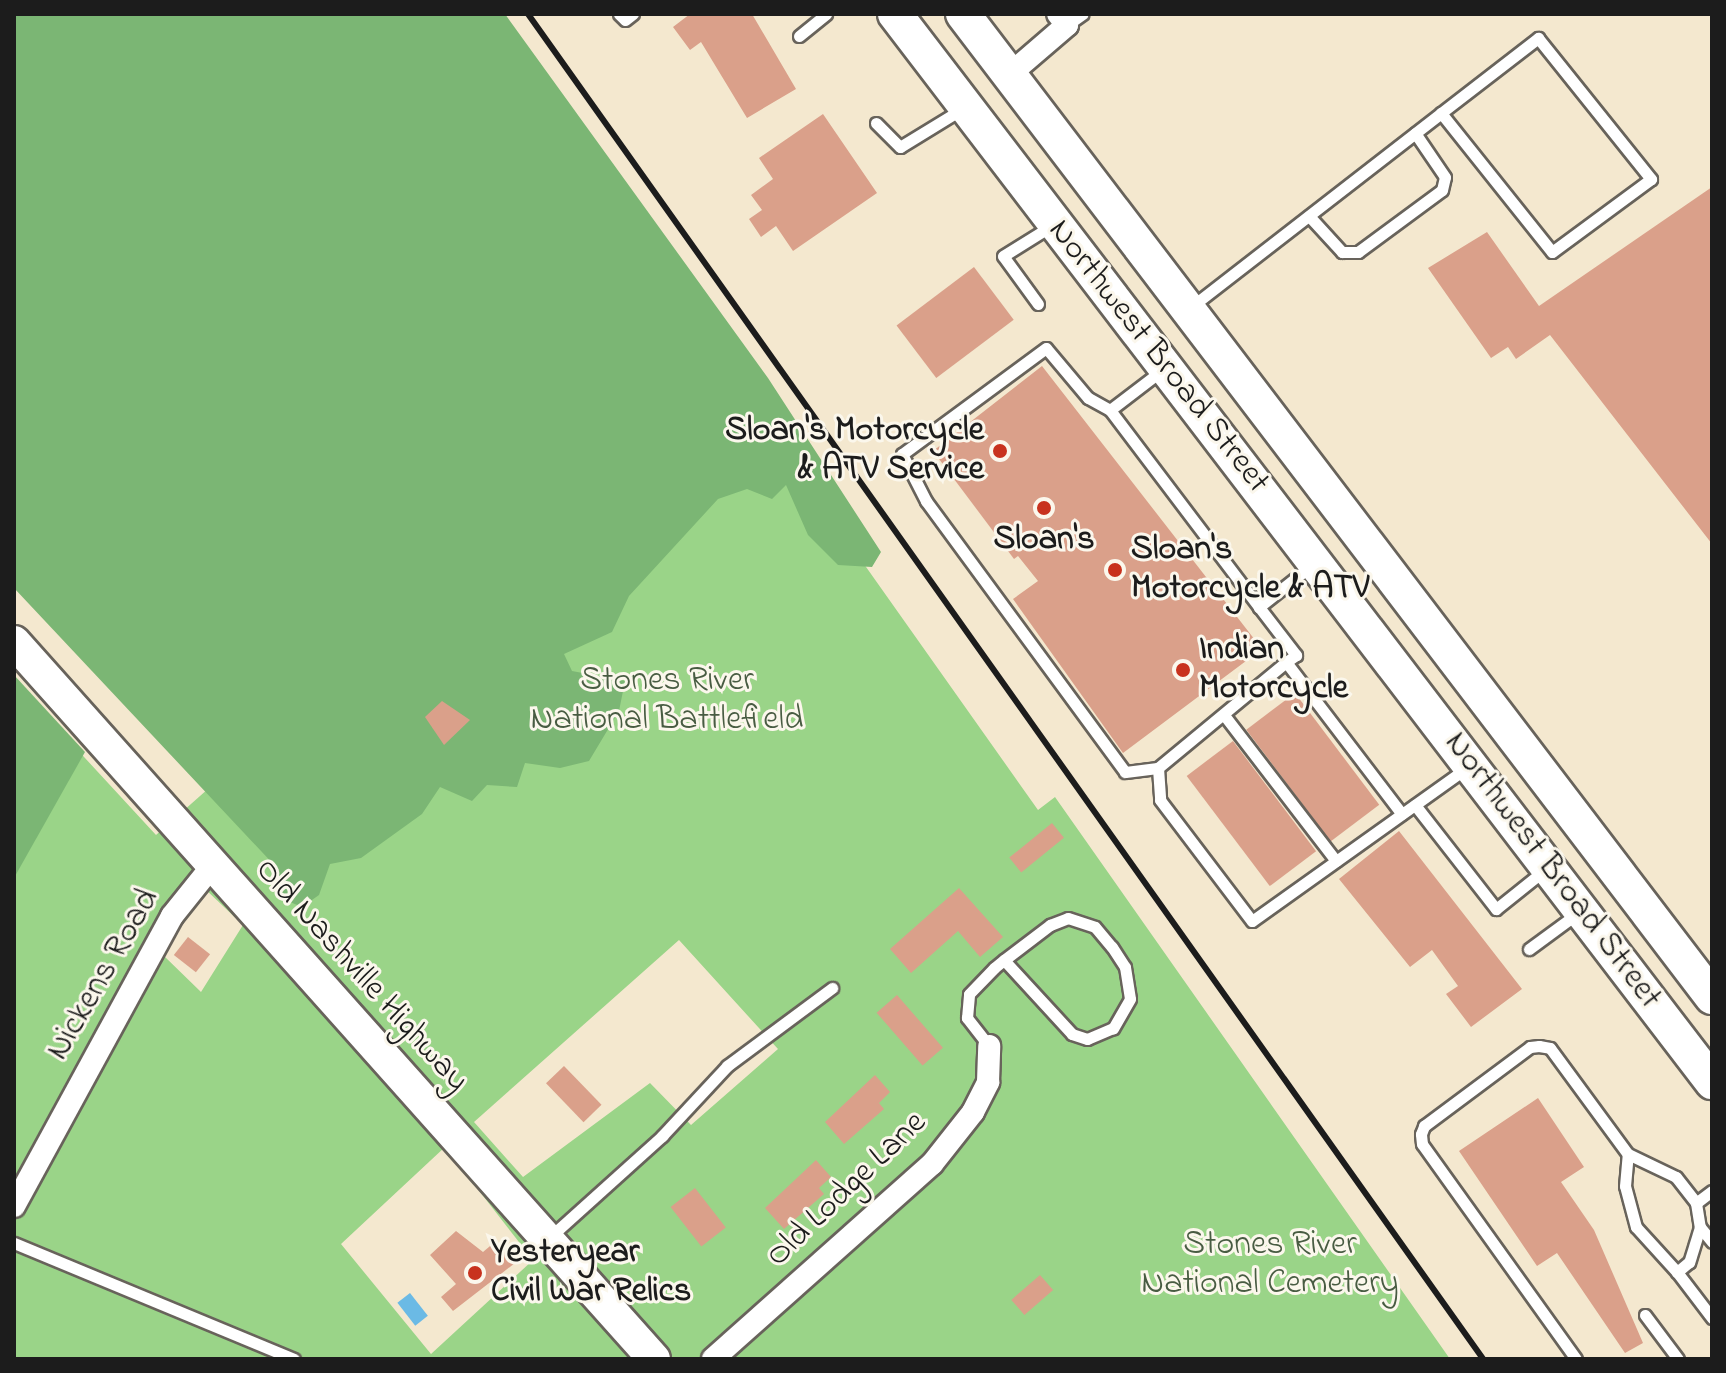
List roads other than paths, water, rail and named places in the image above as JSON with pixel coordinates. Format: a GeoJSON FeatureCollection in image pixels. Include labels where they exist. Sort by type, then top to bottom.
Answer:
{"type":"FeatureCollection","features":[{"type":"Feature","properties":{"kind":"main road","name":"Northwest Broad Street"},"geometry":{"type":"LineString","coordinates":[[895,14],[1712,1082]]}},
{"type":"Feature","properties":{"kind":"main road","name":"Northwest Broad Street"},"geometry":{"type":"LineString","coordinates":[[963,14],[1712,997]]}},
{"type":"Feature","properties":{"kind":"main road"},"geometry":{"type":"LineString","coordinates":[[966,107],[1010,74]]}},
{"type":"Feature","properties":{"kind":"main road"},"geometry":{"type":"LineString","coordinates":[[1155,356],[1187,310]]}},
{"type":"Feature","properties":{"kind":"main road","name":"Old Nashville Highway"},"geometry":{"type":"LineString","coordinates":[[14,642],[654,1359]]}},
{"type":"Feature","properties":{"kind":"main road"},"geometry":{"type":"LineString","coordinates":[[1472,765],[1510,734]]}},
{"type":"Feature","properties":{"kind":"street"},"geometry":{"type":"LineString","coordinates":[[1010,74],[1069,18]]}},
{"type":"Feature","properties":{"kind":"street","name":"Nickens Road"},"geometry":{"type":"LineString","coordinates":[[14,1206],[172,916],[212,866]]}},
{"type":"Feature","properties":{"kind":"street","name":"Old Lodge Lane"},"geometry":{"type":"LineString","coordinates":[[713,1359],[932,1164],[973,1112],[988,1082],[989,1046]]}},
{"type":"Feature","properties":{"kind":"lane"},"geometry":{"type":"LineString","coordinates":[[619,14],[625,20],[633,14]]}},
{"type":"Feature","properties":{"kind":"lane"},"geometry":{"type":"LineString","coordinates":[[799,36],[826,14]]}},
{"type":"Feature","properties":{"kind":"lane"},"geometry":{"type":"LineString","coordinates":[[1187,310],[1309,216],[1415,133],[1538,38],[1651,179],[1552,252],[1441,113]]}},
{"type":"Feature","properties":{"kind":"lane"},"geometry":{"type":"LineString","coordinates":[[876,123],[900,147],[966,107]]}},
{"type":"Feature","properties":{"kind":"lane"},"geometry":{"type":"LineString","coordinates":[[1309,216],[1342,252],[1358,252],[1442,190],[1445,177],[1415,133]]}},
{"type":"Feature","properties":{"kind":"lane"},"geometry":{"type":"LineString","coordinates":[[1038,304],[1003,256],[1055,223]]}},
{"type":"Feature","properties":{"kind":"lane"},"geometry":{"type":"LineString","coordinates":[[1046,348],[1088,398],[1110,410],[1259,607],[1296,655],[1158,768],[1125,772],[926,501],[902,454],[1046,348]]}},
{"type":"Feature","properties":{"kind":"lane"},"geometry":{"type":"LineString","coordinates":[[1110,410],[1155,356]]}},
{"type":"Feature","properties":{"kind":"lane"},"geometry":{"type":"LineString","coordinates":[[1259,607],[1316,563]]}},
{"type":"Feature","properties":{"kind":"lane"},"geometry":{"type":"LineString","coordinates":[[1286,662],[1402,814]]}},
{"type":"Feature","properties":{"kind":"lane"},"geometry":{"type":"LineString","coordinates":[[1224,715],[1336,861]]}},
{"type":"Feature","properties":{"kind":"lane"},"geometry":{"type":"LineString","coordinates":[[1158,768],[1160,800],[1252,921],[1472,765]]}},
{"type":"Feature","properties":{"kind":"lane"},"geometry":{"type":"LineString","coordinates":[[1415,805],[1496,909],[1549,866]]}},
{"type":"Feature","properties":{"kind":"lane"},"geometry":{"type":"LineString","coordinates":[[1529,949],[1582,910]]}},
{"type":"Feature","properties":{"kind":"lane"},"geometry":{"type":"LineString","coordinates":[[989,1046],[967,1018],[969,994],[1004,960],[1050,925],[1082,919],[1095,927],[1125,967],[1130,999],[1113,1028],[1087,1039],[1072,1034],[1004,960]]}},
{"type":"Feature","properties":{"kind":"lane"},"geometry":{"type":"LineString","coordinates":[[546,1240],[662,1136],[727,1066],[832,988]]}},
{"type":"Feature","properties":{"kind":"lane"},"geometry":{"type":"LineString","coordinates":[[1576,1359],[1422,1144],[1424,1126],[1530,1047],[1550,1048],[1628,1154],[1676,1177],[1696,1203],[1700,1227],[1689,1262],[1677,1272]]}},
{"type":"Feature","properties":{"kind":"lane"},"geometry":{"type":"LineString","coordinates":[[1628,1154],[1625,1186],[1636,1227],[1677,1272],[1712,1318]]}},
{"type":"Feature","properties":{"kind":"lane"},"geometry":{"type":"LineString","coordinates":[[1696,1203],[1712,1191]]}},
{"type":"Feature","properties":{"kind":"lane"},"geometry":{"type":"LineString","coordinates":[[1700,1227],[1712,1242]]}},
{"type":"Feature","properties":{"kind":"lane"},"geometry":{"type":"LineString","coordinates":[[14,1243],[294,1359]]}},
{"type":"Feature","properties":{"kind":"lane"},"geometry":{"type":"LineString","coordinates":[[1645,1315],[1678,1359]]}},
{"type":"Feature","properties":{"kind":"water"},"geometry":{"type":"Polygon","coordinates":[[[410,1293],[428,1316],[415,1326],[397,1303],[410,1293]]]}},
{"type":"Feature","properties":{"kind":"railway"},"geometry":{"type":"LineString","coordinates":[[528,14],[1483,1359]]}},
{"type":"Feature","properties":{"kind":"place","name":"Sloan's Motorcycle & ATV Service"},"geometry":{"type":"Point","coordinates":[1000,451]}},
{"type":"Feature","properties":{"kind":"place","name":"Sloan's"},"geometry":{"type":"Point","coordinates":[1044,508]}},
{"type":"Feature","properties":{"kind":"place","name":"Sloan's Motorcycle & ATV"},"geometry":{"type":"Point","coordinates":[1115,570]}},
{"type":"Feature","properties":{"kind":"place","name":"Indian Motorcycle"},"geometry":{"type":"Point","coordinates":[1183,670]}},
{"type":"Feature","properties":{"kind":"place","name":"Yesteryear Civil War Relics"},"geometry":{"type":"Point","coordinates":[475,1273]}},
{"type":"Feature","properties":{"kind":"park label","name":"Stones River National Battlefield"},"geometry":{"type":"Point","coordinates":[667,700]}},
{"type":"Feature","properties":{"kind":"park label","name":"Stones River National Cemetery"},"geometry":{"type":"Point","coordinates":[1270,1264]}}]}
